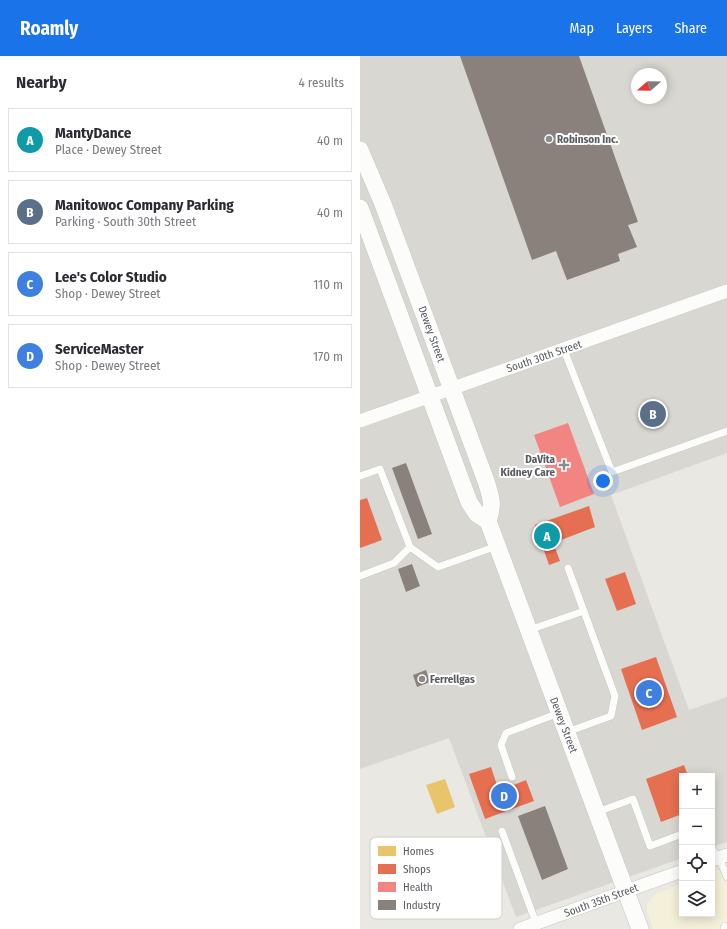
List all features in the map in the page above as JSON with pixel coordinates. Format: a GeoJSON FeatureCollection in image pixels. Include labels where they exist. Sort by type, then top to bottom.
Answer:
{"type":"FeatureCollection","features":[{"type":"Feature","properties":{"kind":"street","name":"Dewey Street"},"geometry":{"type":"LineString","coordinates":[[360,150],[384,204],[452,388],[490,496],[492,504],[488,521],[640,929]]}},
{"type":"Feature","properties":{"kind":"street","name":"Dewey Street"},"geometry":{"type":"LineString","coordinates":[[360,208],[469,502],[477,514],[488,521]]}},
{"type":"Feature","properties":{"kind":"street","name":"South 30th Street"},"geometry":{"type":"LineString","coordinates":[[360,421],[727,291]]}},
{"type":"Feature","properties":{"kind":"street","name":"South 35th Street"},"geometry":{"type":"LineString","coordinates":[[520,929],[679,872]]}},
{"type":"Feature","properties":{"kind":"lane"},"geometry":{"type":"LineString","coordinates":[[564,350],[612,472],[727,430]]}},
{"type":"Feature","properties":{"kind":"lane"},"geometry":{"type":"LineString","coordinates":[[360,476],[380,469],[410,547],[438,567],[497,546]]}},
{"type":"Feature","properties":{"kind":"lane"},"geometry":{"type":"LineString","coordinates":[[360,576],[394,563],[410,547]]}},
{"type":"Feature","properties":{"kind":"lane"},"geometry":{"type":"LineString","coordinates":[[567,732],[611,716],[615,696],[568,568]]}},
{"type":"Feature","properties":{"kind":"lane"},"geometry":{"type":"LineString","coordinates":[[528,630],[584,611]]}},
{"type":"Feature","properties":{"kind":"lane"},"geometry":{"type":"LineString","coordinates":[[512,776],[501,745],[506,733],[560,713]]}},
{"type":"Feature","properties":{"kind":"lane"},"geometry":{"type":"LineString","coordinates":[[597,813],[633,799],[650,846],[679,835]]}},
{"type":"Feature","properties":{"kind":"lane"},"geometry":{"type":"LineString","coordinates":[[502,830],[536,923]]}},
{"type":"Feature","properties":{"kind":"lane"},"geometry":{"type":"LineString","coordinates":[[718,856],[727,877]]}},
{"type":"Feature","properties":{"kind":"lane"},"geometry":{"type":"LineString","coordinates":[[724,929],[725,926],[727,926]]}},
{"type":"Feature","properties":{"kind":"shaded area"},"geometry":{"type":"Polygon","coordinates":[[[360,56],[727,56],[727,453],[611,495],[689,710],[727,697],[727,842],[715,846],[715,773],[679,773],[679,859],[516,917],[502,880],[502,837],[486,837],[449,738],[360,769],[360,56]]]}},
{"type":"Feature","properties":{"kind":"shaded area"},"geometry":{"type":"Polygon","coordinates":[[[727,867],[727,929],[653,929],[647,911],[647,903],[656,894],[679,884],[679,917],[715,917],[715,871],[727,867]]]}},
{"type":"Feature","properties":{"kind":"building: Homes"},"geometry":{"type":"Polygon","coordinates":[[[445,779],[455,807],[437,814],[426,785],[445,779]]]}},
{"type":"Feature","properties":{"kind":"building: Shops"},"geometry":{"type":"Polygon","coordinates":[[[367,498],[382,540],[360,548],[360,500],[367,498]]]}},
{"type":"Feature","properties":{"kind":"building: Shops"},"geometry":{"type":"Polygon","coordinates":[[[589,506],[595,527],[561,540],[559,534],[551,537],[560,561],[549,565],[535,525],[589,506]]]}},
{"type":"Feature","properties":{"kind":"building: Shops"},"geometry":{"type":"Polygon","coordinates":[[[625,572],[636,604],[617,611],[605,579],[625,572]]]}},
{"type":"Feature","properties":{"kind":"building: Shops"},"geometry":{"type":"Polygon","coordinates":[[[656,657],[677,717],[642,730],[621,669],[656,657]]]}},
{"type":"Feature","properties":{"kind":"building: Shops"},"geometry":{"type":"Polygon","coordinates":[[[684,765],[687,773],[679,773],[679,815],[661,822],[646,779],[684,765]]]}},
{"type":"Feature","properties":{"kind":"building: Shops"},"geometry":{"type":"Polygon","coordinates":[[[491,767],[499,791],[526,780],[534,801],[485,819],[469,774],[491,767]]]}},
{"type":"Feature","properties":{"kind":"building: Health","name":"DaVita Kidney Care"},"geometry":{"type":"Polygon","coordinates":[[[568,423],[594,494],[560,507],[534,435],[568,423]]]}},
{"type":"Feature","properties":{"kind":"building: Industry","name":"Robinson Inc."},"geometry":{"type":"Polygon","coordinates":[[[460,56],[579,56],[638,222],[628,225],[637,247],[618,254],[620,261],[567,280],[556,251],[532,260],[460,56]]]}},
{"type":"Feature","properties":{"kind":"building: Industry"},"geometry":{"type":"Polygon","coordinates":[[[406,463],[432,534],[418,539],[392,468],[406,463]]]}},
{"type":"Feature","properties":{"kind":"building: Industry"},"geometry":{"type":"Polygon","coordinates":[[[412,564],[420,586],[406,592],[398,569],[412,564]]]}},
{"type":"Feature","properties":{"kind":"building: Industry","name":"Ferrellgas"},"geometry":{"type":"Polygon","coordinates":[[[426,670],[430,682],[417,687],[413,675],[426,670]]]}},
{"type":"Feature","properties":{"kind":"building: Industry"},"geometry":{"type":"Polygon","coordinates":[[[545,806],[568,869],[542,880],[518,816],[545,806]]]}},
{"type":"Feature","properties":{"kind":"place","name":"Robinson Inc."},"geometry":{"type":"Point","coordinates":[549,139]}},
{"type":"Feature","properties":{"kind":"place","name":"Manitowoc Company Parking"},"geometry":{"type":"Point","coordinates":[653,414]}},
{"type":"Feature","properties":{"kind":"place","name":"DaVita Kidney Care"},"geometry":{"type":"Point","coordinates":[564,465]}},
{"type":"Feature","properties":{"kind":"place","name":"MantyDance"},"geometry":{"type":"Point","coordinates":[547,536]}},
{"type":"Feature","properties":{"kind":"place","name":"Ferrellgas"},"geometry":{"type":"Point","coordinates":[422,679]}},
{"type":"Feature","properties":{"kind":"place","name":"Lee's Color Studio"},"geometry":{"type":"Point","coordinates":[649,693]}},
{"type":"Feature","properties":{"kind":"place","name":"ServiceMaster"},"geometry":{"type":"Point","coordinates":[504,796]}}]}
